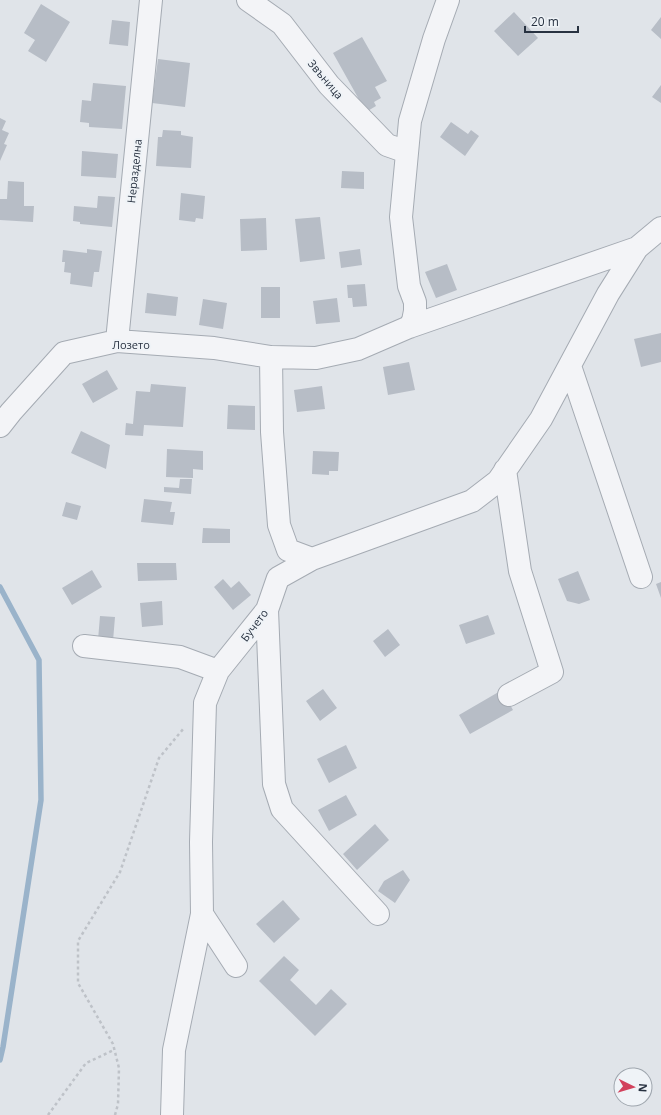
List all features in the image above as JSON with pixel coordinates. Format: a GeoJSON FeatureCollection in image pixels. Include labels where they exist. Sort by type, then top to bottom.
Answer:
{"type":"FeatureCollection","features":[{"type":"Feature","properties":{"kind":"street","name":"Неразделна"},"geometry":{"type":"LineString","coordinates":[[117,341],[151,0]]}},
{"type":"Feature","properties":{"kind":"street","name":"Звъница"},"geometry":{"type":"LineString","coordinates":[[248,0],[282,24],[329,85],[387,145],[407,152]]}},
{"type":"Feature","properties":{"kind":"street"},"geometry":{"type":"LineString","coordinates":[[409,327],[413,321],[415,302],[409,286],[401,217],[410,121],[434,39],[448,0]]}},
{"type":"Feature","properties":{"kind":"street"},"geometry":{"type":"LineString","coordinates":[[637,248],[661,228]]}},
{"type":"Feature","properties":{"kind":"street","name":"Лозето"},"geometry":{"type":"LineString","coordinates":[[0,426],[64,353],[117,341],[214,348],[271,357],[316,358],[358,349],[409,327],[637,248]]}},
{"type":"Feature","properties":{"kind":"street","name":"Бучето"},"geometry":{"type":"LineString","coordinates":[[202,914],[201,842],[205,703],[218,672],[267,610],[278,578],[312,559],[472,501],[498,481],[541,419],[608,294],[637,248]]}},
{"type":"Feature","properties":{"kind":"street"},"geometry":{"type":"LineString","coordinates":[[271,357],[272,432],[279,525],[288,550],[312,559]]}},
{"type":"Feature","properties":{"kind":"street"},"geometry":{"type":"LineString","coordinates":[[570,366],[641,577]]}},
{"type":"Feature","properties":{"kind":"street"},"geometry":{"type":"LineString","coordinates":[[505,470],[520,571],[552,672],[509,695]]}},
{"type":"Feature","properties":{"kind":"street"},"geometry":{"type":"LineString","coordinates":[[267,610],[274,784],[282,809],[378,914]]}},
{"type":"Feature","properties":{"kind":"street"},"geometry":{"type":"LineString","coordinates":[[84,646],[180,657],[218,672]]}},
{"type":"Feature","properties":{"kind":"street"},"geometry":{"type":"LineString","coordinates":[[202,914],[236,966]]}},
{"type":"Feature","properties":{"kind":"street"},"geometry":{"type":"LineString","coordinates":[[172,1115],[174,1050],[202,914]]}},
{"type":"Feature","properties":{"kind":"path"},"geometry":{"type":"LineString","coordinates":[[116,1115],[118,1104],[119,1068],[113,1044],[78,983],[78,941],[120,872],[159,758],[185,728]]}},
{"type":"Feature","properties":{"kind":"path"},"geometry":{"type":"LineString","coordinates":[[48,1115],[86,1064],[114,1050]]}},
{"type":"Feature","properties":{"kind":"building"},"geometry":{"type":"Polygon","coordinates":[[[41,4],[70,22],[46,62],[28,51],[35,40],[24,33],[41,4]]]}},
{"type":"Feature","properties":{"kind":"building"},"geometry":{"type":"Polygon","coordinates":[[[514,12],[538,38],[518,56],[494,31],[514,12]]]}},
{"type":"Feature","properties":{"kind":"building"},"geometry":{"type":"Polygon","coordinates":[[[661,17],[661,39],[651,30],[661,17]]]}},
{"type":"Feature","properties":{"kind":"building"},"geometry":{"type":"Polygon","coordinates":[[[112,20],[130,22],[128,46],[109,44],[112,20]]]}},
{"type":"Feature","properties":{"kind":"building"},"geometry":{"type":"Polygon","coordinates":[[[362,37],[387,81],[375,87],[381,98],[374,102],[376,106],[366,112],[333,53],[362,37]]]}},
{"type":"Feature","properties":{"kind":"building"},"geometry":{"type":"Polygon","coordinates":[[[158,59],[190,63],[185,107],[152,103],[158,59]]]}},
{"type":"Feature","properties":{"kind":"building"},"geometry":{"type":"Polygon","coordinates":[[[93,83],[126,86],[122,129],[89,127],[89,123],[80,122],[82,100],[91,101],[93,83]]]}},
{"type":"Feature","properties":{"kind":"building"},"geometry":{"type":"Polygon","coordinates":[[[661,85],[661,103],[652,97],[661,85]]]}},
{"type":"Feature","properties":{"kind":"building"},"geometry":{"type":"Polygon","coordinates":[[[0,118],[6,121],[2,130],[9,133],[4,144],[7,145],[0,161],[0,118]]]}},
{"type":"Feature","properties":{"kind":"building"},"geometry":{"type":"Polygon","coordinates":[[[451,122],[468,134],[471,130],[479,136],[465,156],[440,137],[451,122]]]}},
{"type":"Feature","properties":{"kind":"building"},"geometry":{"type":"Polygon","coordinates":[[[163,130],[181,131],[181,135],[193,137],[191,168],[156,166],[158,137],[162,137],[163,130]]]}},
{"type":"Feature","properties":{"kind":"building"},"geometry":{"type":"Polygon","coordinates":[[[82,151],[118,154],[116,178],[81,176],[82,151]]]}},
{"type":"Feature","properties":{"kind":"building"},"geometry":{"type":"Polygon","coordinates":[[[342,171],[364,172],[364,189],[341,188],[342,171]]]}},
{"type":"Feature","properties":{"kind":"building"},"geometry":{"type":"Polygon","coordinates":[[[8,181],[24,182],[24,206],[34,206],[33,222],[0,220],[0,199],[7,199],[8,181]]]}},
{"type":"Feature","properties":{"kind":"building"},"geometry":{"type":"Polygon","coordinates":[[[181,193],[205,196],[203,219],[196,218],[195,222],[179,220],[181,193]]]}},
{"type":"Feature","properties":{"kind":"building"},"geometry":{"type":"Polygon","coordinates":[[[98,196],[115,197],[112,227],[80,224],[80,222],[73,221],[74,206],[97,208],[98,196]]]}},
{"type":"Feature","properties":{"kind":"building"},"geometry":{"type":"Polygon","coordinates":[[[320,217],[325,259],[300,262],[295,219],[320,217]]]}},
{"type":"Feature","properties":{"kind":"building"},"geometry":{"type":"Polygon","coordinates":[[[266,218],[267,250],[241,251],[240,219],[266,218]]]}},
{"type":"Feature","properties":{"kind":"building"},"geometry":{"type":"Polygon","coordinates":[[[87,249],[102,251],[99,272],[94,272],[92,287],[70,284],[71,273],[64,272],[65,262],[62,262],[63,250],[87,253],[87,249]]]}},
{"type":"Feature","properties":{"kind":"building"},"geometry":{"type":"Polygon","coordinates":[[[360,249],[362,265],[341,268],[339,252],[360,249]]]}},
{"type":"Feature","properties":{"kind":"building"},"geometry":{"type":"Polygon","coordinates":[[[447,264],[457,290],[436,298],[425,272],[447,264]]]}},
{"type":"Feature","properties":{"kind":"building"},"geometry":{"type":"Polygon","coordinates":[[[365,284],[367,306],[353,307],[352,298],[348,298],[347,285],[365,284]]]}},
{"type":"Feature","properties":{"kind":"building"},"geometry":{"type":"Polygon","coordinates":[[[261,287],[280,287],[280,318],[261,318],[261,287]]]}},
{"type":"Feature","properties":{"kind":"building"},"geometry":{"type":"Polygon","coordinates":[[[147,293],[178,297],[176,316],[145,313],[147,293]]]}},
{"type":"Feature","properties":{"kind":"building"},"geometry":{"type":"Polygon","coordinates":[[[337,298],[340,322],[316,324],[313,301],[337,298]]]}},
{"type":"Feature","properties":{"kind":"building"},"geometry":{"type":"Polygon","coordinates":[[[203,299],[227,303],[223,329],[199,325],[203,299]]]}},
{"type":"Feature","properties":{"kind":"building"},"geometry":{"type":"Polygon","coordinates":[[[661,333],[661,362],[641,367],[634,339],[661,333]]]}},
{"type":"Feature","properties":{"kind":"building"},"geometry":{"type":"Polygon","coordinates":[[[409,362],[415,390],[388,395],[383,367],[409,362]]]}},
{"type":"Feature","properties":{"kind":"building"},"geometry":{"type":"Polygon","coordinates":[[[107,370],[118,389],[93,403],[82,384],[107,370]]]}},
{"type":"Feature","properties":{"kind":"building"},"geometry":{"type":"Polygon","coordinates":[[[151,384],[186,387],[183,427],[144,425],[143,436],[125,435],[126,423],[133,424],[136,391],[150,392],[151,384]]]}},
{"type":"Feature","properties":{"kind":"building"},"geometry":{"type":"Polygon","coordinates":[[[322,386],[325,409],[297,412],[294,390],[322,386]]]}},
{"type":"Feature","properties":{"kind":"building"},"geometry":{"type":"Polygon","coordinates":[[[228,405],[255,406],[255,430],[227,429],[228,405]]]}},
{"type":"Feature","properties":{"kind":"building"},"geometry":{"type":"Polygon","coordinates":[[[81,431],[110,445],[106,469],[71,453],[81,431]]]}},
{"type":"Feature","properties":{"kind":"building"},"geometry":{"type":"Polygon","coordinates":[[[167,449],[203,451],[203,470],[193,469],[193,478],[166,477],[167,449]]]}},
{"type":"Feature","properties":{"kind":"building"},"geometry":{"type":"Polygon","coordinates":[[[313,451],[339,452],[338,471],[329,471],[329,475],[312,474],[313,451]]]}},
{"type":"Feature","properties":{"kind":"building"},"geometry":{"type":"Polygon","coordinates":[[[180,479],[192,479],[191,494],[164,492],[164,487],[179,488],[180,479]]]}},
{"type":"Feature","properties":{"kind":"building"},"geometry":{"type":"Polygon","coordinates":[[[144,499],[172,502],[170,512],[175,512],[173,525],[141,522],[144,499]]]}},
{"type":"Feature","properties":{"kind":"building"},"geometry":{"type":"Polygon","coordinates":[[[66,502],[81,506],[77,520],[62,516],[66,502]]]}},
{"type":"Feature","properties":{"kind":"building"},"geometry":{"type":"Polygon","coordinates":[[[203,528],[230,529],[230,543],[202,543],[203,528]]]}},
{"type":"Feature","properties":{"kind":"building"},"geometry":{"type":"Polygon","coordinates":[[[137,563],[176,563],[177,580],[138,581],[137,563]]]}},
{"type":"Feature","properties":{"kind":"building"},"geometry":{"type":"Polygon","coordinates":[[[92,570],[102,587],[72,605],[62,588],[92,570]]]}},
{"type":"Feature","properties":{"kind":"building"},"geometry":{"type":"Polygon","coordinates":[[[578,571],[590,600],[579,604],[567,601],[558,579],[578,571]]]}},
{"type":"Feature","properties":{"kind":"building"},"geometry":{"type":"Polygon","coordinates":[[[223,579],[231,588],[239,581],[251,595],[233,610],[214,587],[223,579]]]}},
{"type":"Feature","properties":{"kind":"building"},"geometry":{"type":"Polygon","coordinates":[[[661,582],[661,598],[656,584],[661,582]]]}},
{"type":"Feature","properties":{"kind":"building"},"geometry":{"type":"Polygon","coordinates":[[[162,601],[163,625],[142,627],[140,603],[162,601]]]}},
{"type":"Feature","properties":{"kind":"building"},"geometry":{"type":"Polygon","coordinates":[[[488,615],[495,634],[466,644],[459,625],[488,615]]]}},
{"type":"Feature","properties":{"kind":"building"},"geometry":{"type":"Polygon","coordinates":[[[100,616],[115,617],[113,641],[98,640],[100,616]]]}},
{"type":"Feature","properties":{"kind":"building"},"geometry":{"type":"Polygon","coordinates":[[[388,629],[400,645],[385,657],[373,641],[388,629]]]}},
{"type":"Feature","properties":{"kind":"building"},"geometry":{"type":"Polygon","coordinates":[[[323,689],[337,708],[320,721],[306,701],[323,689]]]}},
{"type":"Feature","properties":{"kind":"building"},"geometry":{"type":"Polygon","coordinates":[[[502,690],[513,710],[470,734],[459,715],[502,690]]]}},
{"type":"Feature","properties":{"kind":"building"},"geometry":{"type":"Polygon","coordinates":[[[346,745],[357,768],[329,783],[317,759],[346,745]]]}},
{"type":"Feature","properties":{"kind":"building"},"geometry":{"type":"Polygon","coordinates":[[[346,795],[357,815],[329,831],[318,810],[346,795]]]}},
{"type":"Feature","properties":{"kind":"building"},"geometry":{"type":"Polygon","coordinates":[[[375,824],[389,840],[357,870],[343,854],[375,824]]]}},
{"type":"Feature","properties":{"kind":"building"},"geometry":{"type":"Polygon","coordinates":[[[403,870],[410,880],[395,903],[378,891],[384,881],[403,870]]]}},
{"type":"Feature","properties":{"kind":"building"},"geometry":{"type":"Polygon","coordinates":[[[283,900],[300,919],[274,943],[256,924],[283,900]]]}},
{"type":"Feature","properties":{"kind":"building"},"geometry":{"type":"Polygon","coordinates":[[[284,956],[299,970],[290,980],[316,1005],[331,989],[347,1004],[315,1036],[259,981],[284,956]]]}},
{"type":"Feature","properties":{"kind":"waterway"},"geometry":{"type":"LineString","coordinates":[[0,587],[39,660],[41,800],[0,1060]]}}]}
